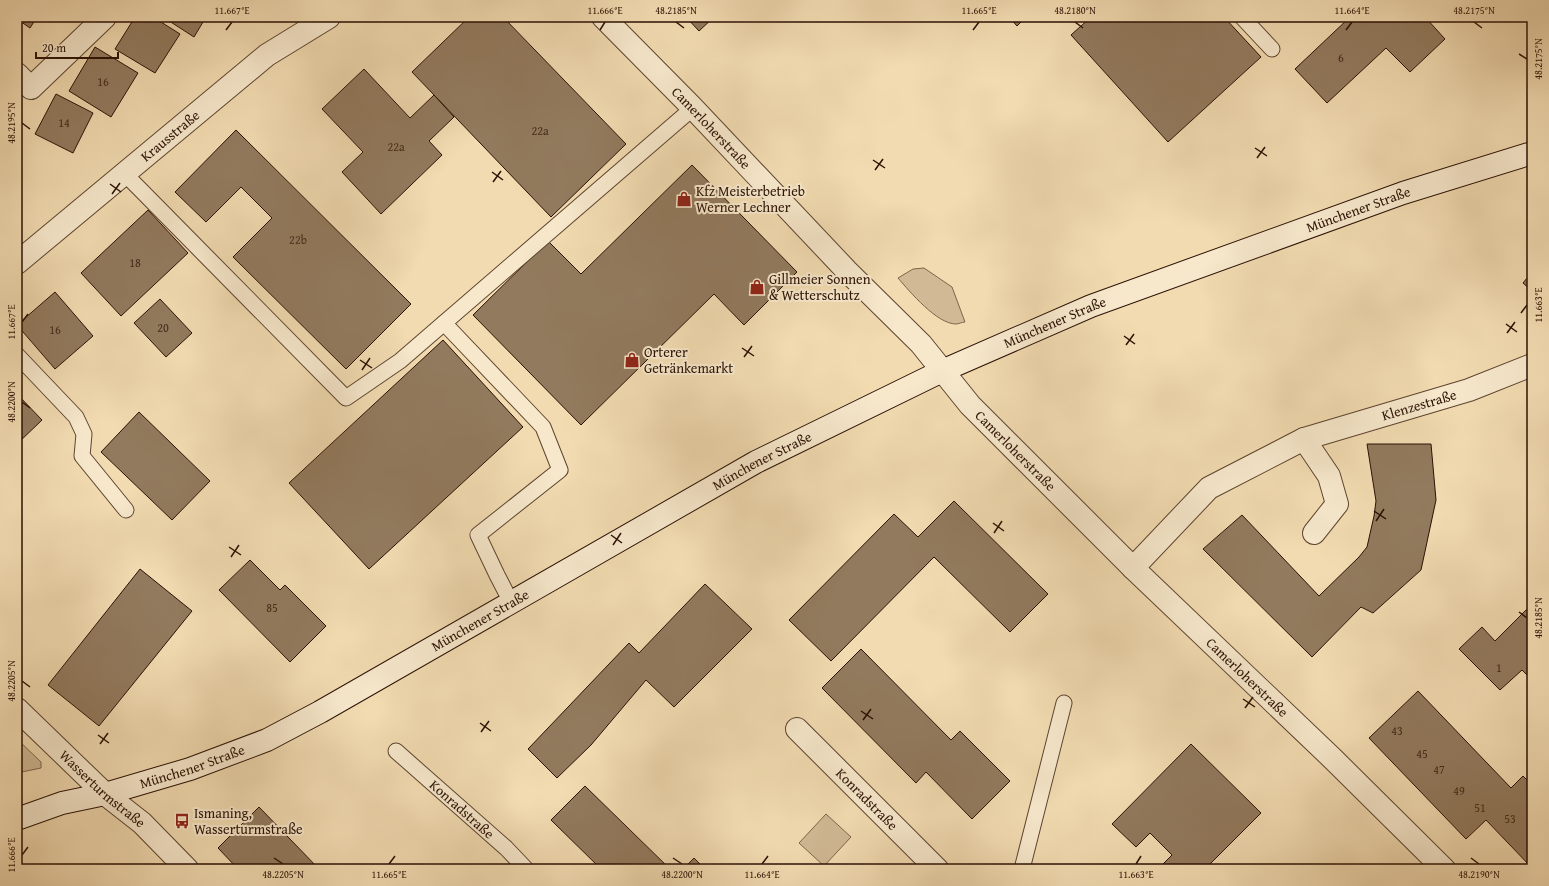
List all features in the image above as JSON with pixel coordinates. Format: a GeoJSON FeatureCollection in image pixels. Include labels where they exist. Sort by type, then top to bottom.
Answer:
{"type":"FeatureCollection","features":[{"type":"Feature","properties":{"kind":"street"},"geometry":{"type":"LineString","coordinates":[[17,74],[31,88],[105,17]]}},
{"type":"Feature","properties":{"kind":"street","name":"Krausstraße"},"geometry":{"type":"LineString","coordinates":[[17,263],[267,55],[329,17]]}},
{"type":"Feature","properties":{"kind":"street","name":"Camerloherstraße"},"geometry":{"type":"LineString","coordinates":[[603,17],[693,108],[847,270],[921,344],[970,405],[1133,568],[1333,759],[1444,869]]}},
{"type":"Feature","properties":{"kind":"street","name":"Münchener Straße"},"geometry":{"type":"LineString","coordinates":[[17,819],[62,803],[105,794],[190,769],[267,740],[320,712],[756,462],[942,371],[1091,306],[1403,193],[1532,153]]}},
{"type":"Feature","properties":{"kind":"street","name":"Klenzestraße"},"geometry":{"type":"LineString","coordinates":[[1133,568],[1209,488],[1304,439],[1469,390],[1532,365]]}},
{"type":"Feature","properties":{"kind":"street"},"geometry":{"type":"LineString","coordinates":[[1304,439],[1329,476],[1336,504],[1314,533]]}},
{"type":"Feature","properties":{"kind":"street","name":"Wasserturmstraße"},"geometry":{"type":"LineString","coordinates":[[17,709],[74,766],[105,794],[142,823],[187,869]]}},
{"type":"Feature","properties":{"kind":"street","name":"Konradstraße"},"geometry":{"type":"LineString","coordinates":[[796,730],[937,869]]}},
{"type":"Feature","properties":{"kind":"lane"},"geometry":{"type":"LineString","coordinates":[[1242,17],[1272,49]]}},
{"type":"Feature","properties":{"kind":"lane"},"geometry":{"type":"LineString","coordinates":[[124,173],[346,398],[400,361],[693,108]]}},
{"type":"Feature","properties":{"kind":"lane"},"geometry":{"type":"LineString","coordinates":[[444,323],[543,427],[560,470],[478,535],[511,602]]}},
{"type":"Feature","properties":{"kind":"lane"},"geometry":{"type":"LineString","coordinates":[[17,355],[76,417],[84,434],[82,456],[126,510]]}},
{"type":"Feature","properties":{"kind":"lane"},"geometry":{"type":"LineString","coordinates":[[1022,869],[1064,702]]}},
{"type":"Feature","properties":{"kind":"lane","name":"Konradstraße"},"geometry":{"type":"LineString","coordinates":[[396,751],[506,848],[526,869]]}},
{"type":"Feature","properties":{"kind":"shaded area"},"geometry":{"type":"Polygon","coordinates":[[[924,268],[952,287],[965,322],[956,324],[949,323],[941,319],[924,306],[898,278],[913,269],[924,268]]]}},
{"type":"Feature","properties":{"kind":"shaded area"},"geometry":{"type":"Polygon","coordinates":[[[17,739],[41,762],[41,768],[17,773],[17,739]]]}},
{"type":"Feature","properties":{"kind":"shaded area"},"geometry":{"type":"Polygon","coordinates":[[[826,814],[851,837],[824,866],[799,843],[826,814]]]}},
{"type":"Feature","properties":{"kind":"building"},"geometry":{"type":"Polygon","coordinates":[[[17,17],[37,17],[30,28],[17,19],[17,17]]]}},
{"type":"Feature","properties":{"kind":"building"},"geometry":{"type":"Polygon","coordinates":[[[135,17],[153,17],[180,34],[155,73],[115,49],[135,17]]]}},
{"type":"Feature","properties":{"kind":"building"},"geometry":{"type":"Polygon","coordinates":[[[163,17],[206,17],[194,37],[163,17]]]}},
{"type":"Feature","properties":{"kind":"building"},"geometry":{"type":"Polygon","coordinates":[[[469,17],[503,17],[626,144],[551,217],[412,72],[469,17]]]}},
{"type":"Feature","properties":{"kind":"building"},"geometry":{"type":"Polygon","coordinates":[[[686,17],[714,17],[699,31],[686,17]]]}},
{"type":"Feature","properties":{"kind":"building"},"geometry":{"type":"Polygon","coordinates":[[[1009,17],[1026,17],[1017,26],[1009,17]]]}},
{"type":"Feature","properties":{"kind":"building"},"geometry":{"type":"Polygon","coordinates":[[[1091,17],[1224,17],[1261,57],[1168,142],[1071,35],[1091,17]]]}},
{"type":"Feature","properties":{"kind":"building"},"geometry":{"type":"Polygon","coordinates":[[[1350,17],[1425,17],[1445,39],[1410,72],[1386,48],[1327,103],[1295,69],[1350,17]]]}},
{"type":"Feature","properties":{"kind":"building"},"geometry":{"type":"Polygon","coordinates":[[[95,47],[138,73],[111,117],[69,91],[95,47]]]}},
{"type":"Feature","properties":{"kind":"building"},"geometry":{"type":"Polygon","coordinates":[[[364,69],[410,118],[434,95],[454,117],[429,141],[442,155],[381,214],[342,172],[363,152],[322,109],[364,69]]]}},
{"type":"Feature","properties":{"kind":"building"},"geometry":{"type":"Polygon","coordinates":[[[56,94],[93,113],[73,153],[35,134],[56,94]]]}},
{"type":"Feature","properties":{"kind":"building"},"geometry":{"type":"Polygon","coordinates":[[[236,130],[411,304],[346,369],[233,257],[272,218],[241,187],[206,222],[175,192],[236,130]]]}},
{"type":"Feature","properties":{"kind":"building"},"geometry":{"type":"Polygon","coordinates":[[[692,165],[797,272],[744,325],[714,294],[581,425],[473,315],[548,241],[581,274],[692,165]]]}},
{"type":"Feature","properties":{"kind":"building"},"geometry":{"type":"Polygon","coordinates":[[[148,210],[188,253],[121,316],[81,273],[148,210]]]}},
{"type":"Feature","properties":{"kind":"building"},"geometry":{"type":"Polygon","coordinates":[[[1532,272],[1532,291],[1523,283],[1532,272]]]}},
{"type":"Feature","properties":{"kind":"building"},"geometry":{"type":"Polygon","coordinates":[[[55,292],[93,336],[55,369],[17,325],[55,292]]]}},
{"type":"Feature","properties":{"kind":"building"},"geometry":{"type":"Polygon","coordinates":[[[160,299],[192,333],[166,357],[134,323],[160,299]]]}},
{"type":"Feature","properties":{"kind":"building"},"geometry":{"type":"Polygon","coordinates":[[[443,340],[523,427],[369,569],[289,483],[443,340]]]}},
{"type":"Feature","properties":{"kind":"building"},"geometry":{"type":"Polygon","coordinates":[[[17,394],[42,420],[17,444],[17,394]]]}},
{"type":"Feature","properties":{"kind":"building"},"geometry":{"type":"Polygon","coordinates":[[[139,412],[210,481],[172,520],[101,452],[139,412]]]}},
{"type":"Feature","properties":{"kind":"building"},"geometry":{"type":"Polygon","coordinates":[[[1367,444],[1431,444],[1436,500],[1421,570],[1373,613],[1361,607],[1312,657],[1203,549],[1242,515],[1319,596],[1359,557],[1367,547],[1376,501],[1367,444]]]}},
{"type":"Feature","properties":{"kind":"building"},"geometry":{"type":"Polygon","coordinates":[[[954,501],[1048,594],[1010,632],[934,557],[831,661],[789,620],[894,514],[918,537],[954,501]]]}},
{"type":"Feature","properties":{"kind":"building"},"geometry":{"type":"Polygon","coordinates":[[[250,560],[280,590],[285,585],[326,626],[290,662],[219,590],[250,560]]]}},
{"type":"Feature","properties":{"kind":"building"},"geometry":{"type":"Polygon","coordinates":[[[140,569],[192,611],[99,726],[48,685],[140,569]]]}},
{"type":"Feature","properties":{"kind":"building"},"geometry":{"type":"Polygon","coordinates":[[[705,584],[752,629],[674,707],[646,680],[591,745],[557,778],[528,749],[629,643],[639,653],[705,584]]]}},
{"type":"Feature","properties":{"kind":"building"},"geometry":{"type":"Polygon","coordinates":[[[1529,607],[1532,607],[1532,676],[1530,678],[1522,670],[1500,690],[1459,649],[1482,627],[1495,641],[1529,607]]]}},
{"type":"Feature","properties":{"kind":"building"},"geometry":{"type":"Polygon","coordinates":[[[861,649],[951,740],[960,731],[1010,781],[972,819],[926,772],[916,783],[822,688],[861,649]]]}},
{"type":"Feature","properties":{"kind":"building"},"geometry":{"type":"Polygon","coordinates":[[[1418,691],[1511,788],[1523,776],[1532,785],[1532,868],[1486,820],[1466,839],[1369,738],[1418,691]]]}},
{"type":"Feature","properties":{"kind":"building"},"geometry":{"type":"Polygon","coordinates":[[[1191,744],[1261,813],[1205,869],[1158,869],[1172,855],[1150,833],[1136,847],[1112,824],[1191,744]]]}},
{"type":"Feature","properties":{"kind":"building"},"geometry":{"type":"Polygon","coordinates":[[[585,786],[670,869],[601,869],[551,820],[585,786]]]}},
{"type":"Feature","properties":{"kind":"building"},"geometry":{"type":"Polygon","coordinates":[[[259,807],[319,869],[238,869],[218,848],[259,807]]]}},
{"type":"Feature","properties":{"kind":"building"},"geometry":{"type":"Polygon","coordinates":[[[694,858],[705,869],[683,869],[694,858]]]}},
{"type":"Feature","properties":{"kind":"place","name":"Kfz Meisterbetrieb Werner Lechner"},"geometry":{"type":"Point","coordinates":[684,199]}},
{"type":"Feature","properties":{"kind":"place","name":"Gillmeier Sonnen & Wetterschutz"},"geometry":{"type":"Point","coordinates":[757,287]}},
{"type":"Feature","properties":{"kind":"place","name":"Orterer Getränkemarkt"},"geometry":{"type":"Point","coordinates":[632,360]}},
{"type":"Feature","properties":{"kind":"place","name":"Ismaning, Wasserturmstraße"},"geometry":{"type":"Point","coordinates":[182,821]}}]}
